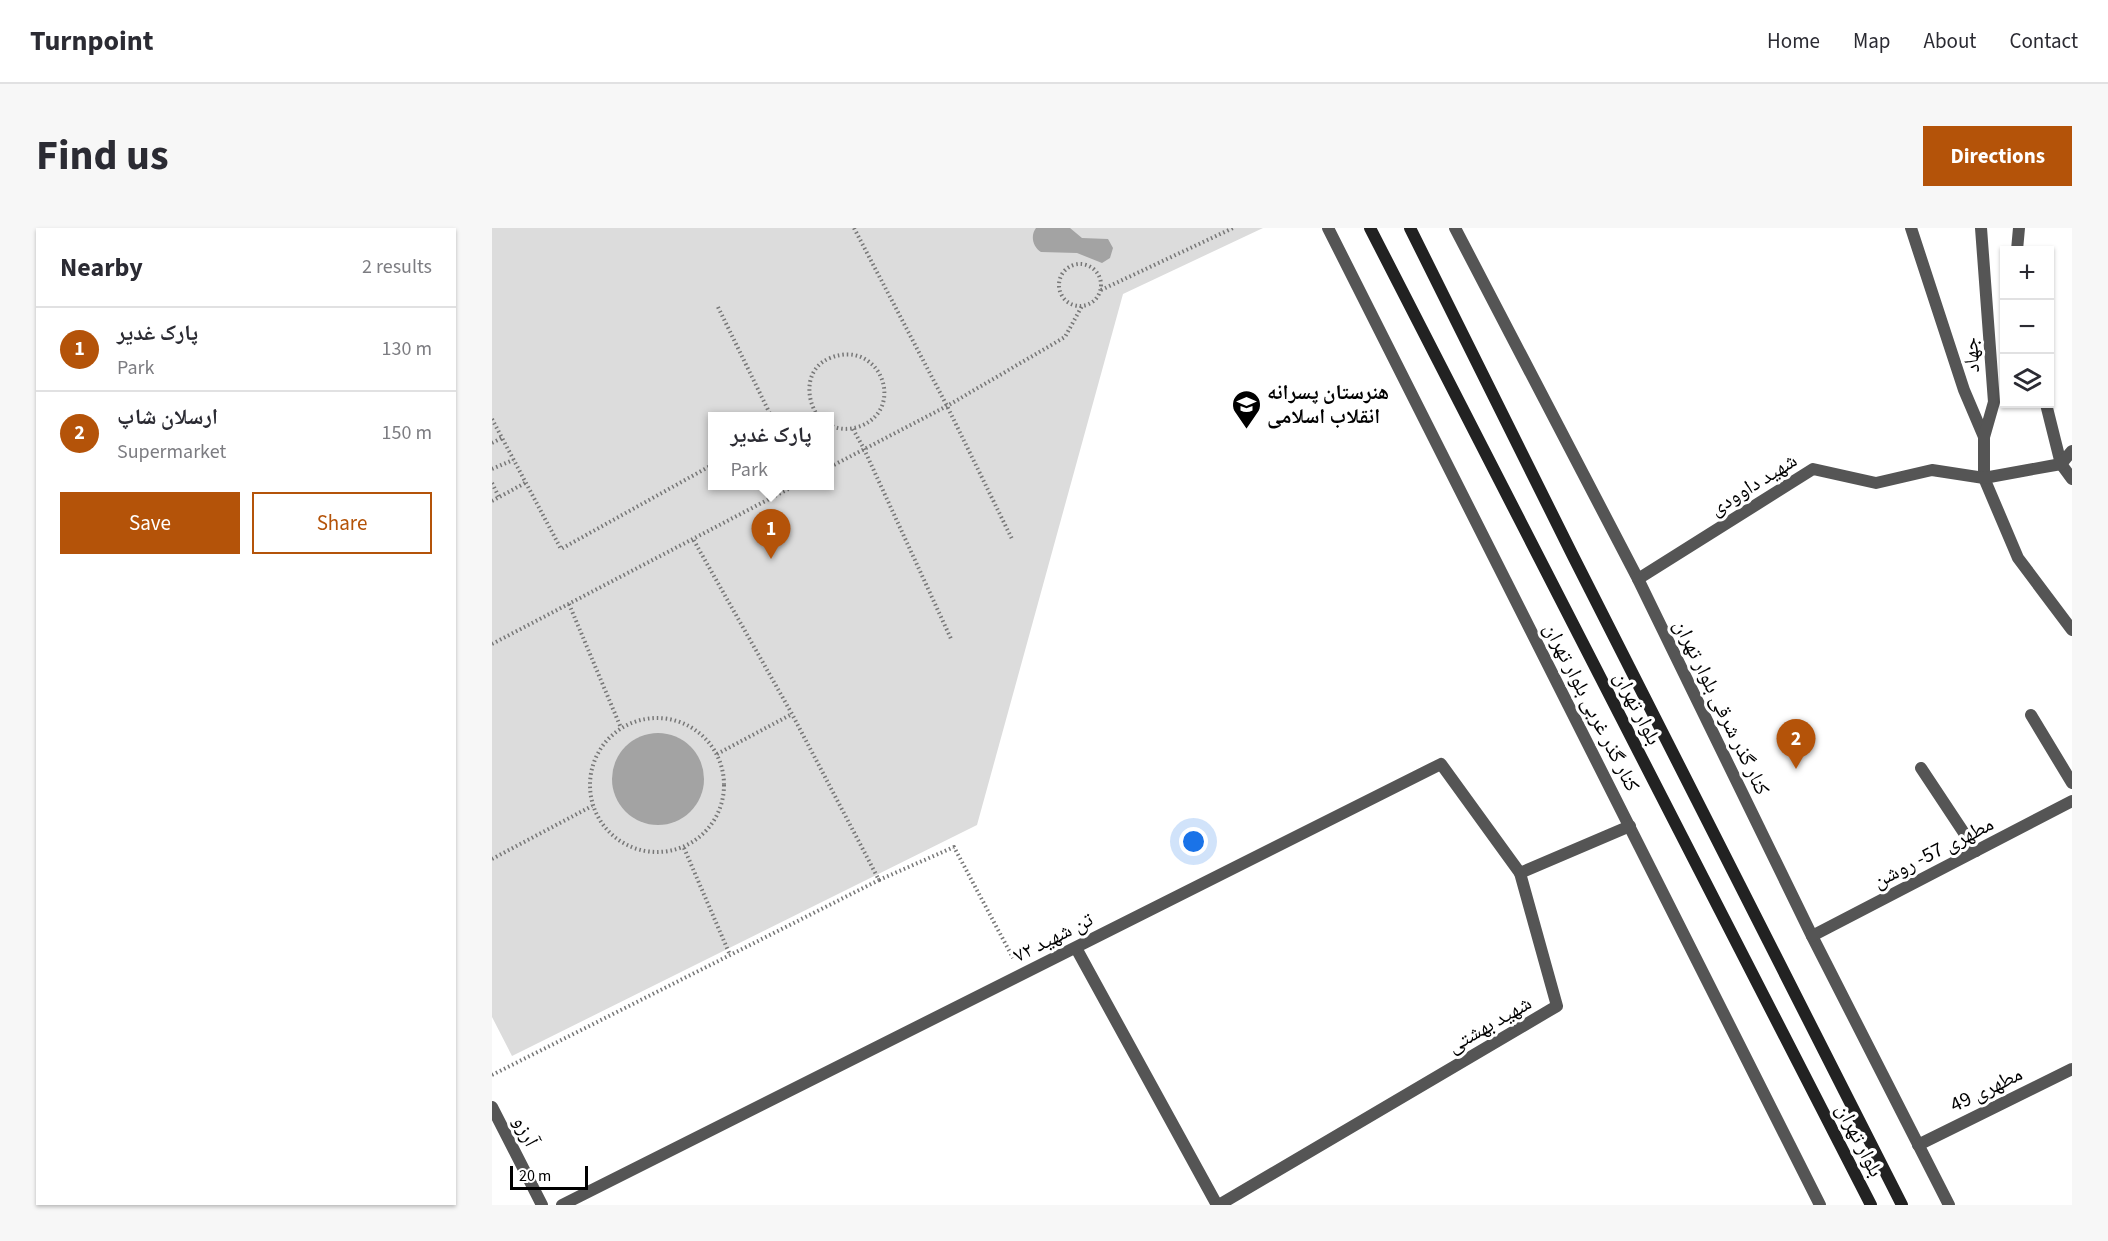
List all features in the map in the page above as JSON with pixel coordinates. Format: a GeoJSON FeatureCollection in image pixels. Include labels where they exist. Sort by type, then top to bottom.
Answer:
{"type":"FeatureCollection","features":[{"type":"Feature","properties":{"kind":"main road","name":"بلوار تهران"},"geometry":{"type":"LineString","coordinates":[[1370,228],[1871,1205]]}},
{"type":"Feature","properties":{"kind":"main road","name":"بلوار تهران"},"geometry":{"type":"LineString","coordinates":[[1410,228],[1577,565],[1902,1205]]}},
{"type":"Feature","properties":{"kind":"street","name":"کنار گذر غربی بلوار تهران"},"geometry":{"type":"LineString","coordinates":[[1328,228],[1820,1205]]}},
{"type":"Feature","properties":{"kind":"street","name":"کنار گذر شرقی بلوار تهران"},"geometry":{"type":"LineString","coordinates":[[1455,228],[1638,579],[1812,936],[1949,1205]]}},
{"type":"Feature","properties":{"kind":"street"},"geometry":{"type":"LineString","coordinates":[[1911,228],[1964,390],[1984,437]]}},
{"type":"Feature","properties":{"kind":"street","name":"جهاد"},"geometry":{"type":"LineString","coordinates":[[1981,228],[1994,402],[1984,437],[1984,478]]}},
{"type":"Feature","properties":{"kind":"street"},"geometry":{"type":"LineString","coordinates":[[2017,246],[2019,228]]}},
{"type":"Feature","properties":{"kind":"street"},"geometry":{"type":"LineString","coordinates":[[2047,408],[2061,464],[2072,479]]}},
{"type":"Feature","properties":{"kind":"street"},"geometry":{"type":"LineString","coordinates":[[2061,464],[2072,451]]}},
{"type":"Feature","properties":{"kind":"street","name":"شهید داوودی"},"geometry":{"type":"LineString","coordinates":[[1638,579],[1813,469],[1876,483],[1932,470],[1984,478],[2061,464]]}},
{"type":"Feature","properties":{"kind":"street"},"geometry":{"type":"LineString","coordinates":[[1984,478],[2018,558],[2072,630]]}},
{"type":"Feature","properties":{"kind":"street"},"geometry":{"type":"LineString","coordinates":[[2031,715],[2072,783]]}},
{"type":"Feature","properties":{"kind":"street","name":"۷۲ تن شهید"},"geometry":{"type":"LineString","coordinates":[[562,1205],[1442,764],[1520,873]]}},
{"type":"Feature","properties":{"kind":"street"},"geometry":{"type":"LineString","coordinates":[[1921,768],[1976,851]]}},
{"type":"Feature","properties":{"kind":"street","name":"مطهری 57- روشن"},"geometry":{"type":"LineString","coordinates":[[1812,936],[2072,801]]}},
{"type":"Feature","properties":{"kind":"street"},"geometry":{"type":"LineString","coordinates":[[1520,873],[1630,826]]}},
{"type":"Feature","properties":{"kind":"street","name":"شهید بهشتی"},"geometry":{"type":"LineString","coordinates":[[1218,1205],[1557,1006],[1520,873]]}},
{"type":"Feature","properties":{"kind":"street"},"geometry":{"type":"LineString","coordinates":[[1076,948],[1218,1205]]}},
{"type":"Feature","properties":{"kind":"street","name":"مطهری 49"},"geometry":{"type":"LineString","coordinates":[[1918,1144],[2072,1069]]}},
{"type":"Feature","properties":{"kind":"street","name":"آرزو"},"geometry":{"type":"LineString","coordinates":[[492,1107],[542,1205]]}},
{"type":"Feature","properties":{"kind":"path"},"geometry":{"type":"LineString","coordinates":[[854,228],[947,406],[1012,539]]}},
{"type":"Feature","properties":{"kind":"path"},"geometry":{"type":"LineString","coordinates":[[1101,290],[1233,228]]}},
{"type":"Feature","properties":{"kind":"path"},"geometry":{"type":"LineString","coordinates":[[834,465],[947,406],[1065,337],[1082,306],[1097,298],[1101,290],[1101,281],[1091,267],[1074,265],[1066,269],[1059,284],[1066,300],[1082,306]]}},
{"type":"Feature","properties":{"kind":"path"},"geometry":{"type":"LineString","coordinates":[[718,307],[769,412]]}},
{"type":"Feature","properties":{"kind":"path"},"geometry":{"type":"LineString","coordinates":[[815,412],[811,406],[808,389],[813,373],[825,360],[840,354],[857,355],[872,363],[882,377],[885,394],[880,410],[868,423],[853,429],[834,427]]}},
{"type":"Feature","properties":{"kind":"path"},"geometry":{"type":"LineString","coordinates":[[492,419],[561,549],[708,467]]}},
{"type":"Feature","properties":{"kind":"path"},"geometry":{"type":"LineString","coordinates":[[853,429],[864,448],[952,641]]}},
{"type":"Feature","properties":{"kind":"path"},"geometry":{"type":"LineString","coordinates":[[492,443],[502,438]]}},
{"type":"Feature","properties":{"kind":"path"},"geometry":{"type":"LineString","coordinates":[[492,469],[513,460]]}},
{"type":"Feature","properties":{"kind":"path"},"geometry":{"type":"LineString","coordinates":[[492,483],[499,497]]}},
{"type":"Feature","properties":{"kind":"path"},"geometry":{"type":"LineString","coordinates":[[492,501],[525,483]]}},
{"type":"Feature","properties":{"kind":"path"},"geometry":{"type":"LineString","coordinates":[[492,644],[786,490]]}},
{"type":"Feature","properties":{"kind":"path"},"geometry":{"type":"LineString","coordinates":[[693,539],[792,714],[879,880]]}},
{"type":"Feature","properties":{"kind":"path"},"geometry":{"type":"LineString","coordinates":[[569,604],[621,728]]}},
{"type":"Feature","properties":{"kind":"path"},"geometry":{"type":"LineString","coordinates":[[717,754],[792,714]]}},
{"type":"Feature","properties":{"kind":"path"},"geometry":{"type":"LineString","coordinates":[[664,718],[685,723],[704,736],[717,754],[724,775],[724,797],[716,818],[702,836],[684,848],[662,853],[639,850],[619,841],[603,826],[592,806],[589,784],[593,762],[604,743],[621,728],[641,719],[664,718]]}},
{"type":"Feature","properties":{"kind":"path"},"geometry":{"type":"LineString","coordinates":[[492,860],[592,806]]}},
{"type":"Feature","properties":{"kind":"path"},"geometry":{"type":"LineString","coordinates":[[492,1074],[879,880],[954,847],[1022,975]]}},
{"type":"Feature","properties":{"kind":"path"},"geometry":{"type":"LineString","coordinates":[[684,848],[730,955]]}},
{"type":"Feature","properties":{"kind":"shaded area"},"geometry":{"type":"Polygon","coordinates":[[[492,228],[1263,228],[1123,294],[977,825],[512,1056],[492,1017],[492,228]]]}},
{"type":"Feature","properties":{"kind":"shaded area"},"geometry":{"type":"Polygon","coordinates":[[[1036,228],[1070,228],[1082,238],[1108,239],[1113,248],[1110,258],[1102,263],[1077,253],[1041,252],[1033,241],[1036,228]]]}},
{"type":"Feature","properties":{"kind":"shaded area"},"geometry":{"type":"Polygon","coordinates":[[[658,733],[684,741],[696,753],[704,779],[696,805],[684,817],[658,825],[632,817],[620,805],[612,779],[620,753],[632,741],[658,733]]]}},
{"type":"Feature","properties":{"kind":"place","name":"هنرستان پسرانه انقلاب اسلامی"},"geometry":{"type":"Point","coordinates":[1246,430]}},
{"type":"Feature","properties":{"kind":"place","name":"پارک غدیر"},"geometry":{"type":"Point","coordinates":[771,559]}},
{"type":"Feature","properties":{"kind":"place","name":"ارسلان شاپ"},"geometry":{"type":"Point","coordinates":[1796,769]}}]}
